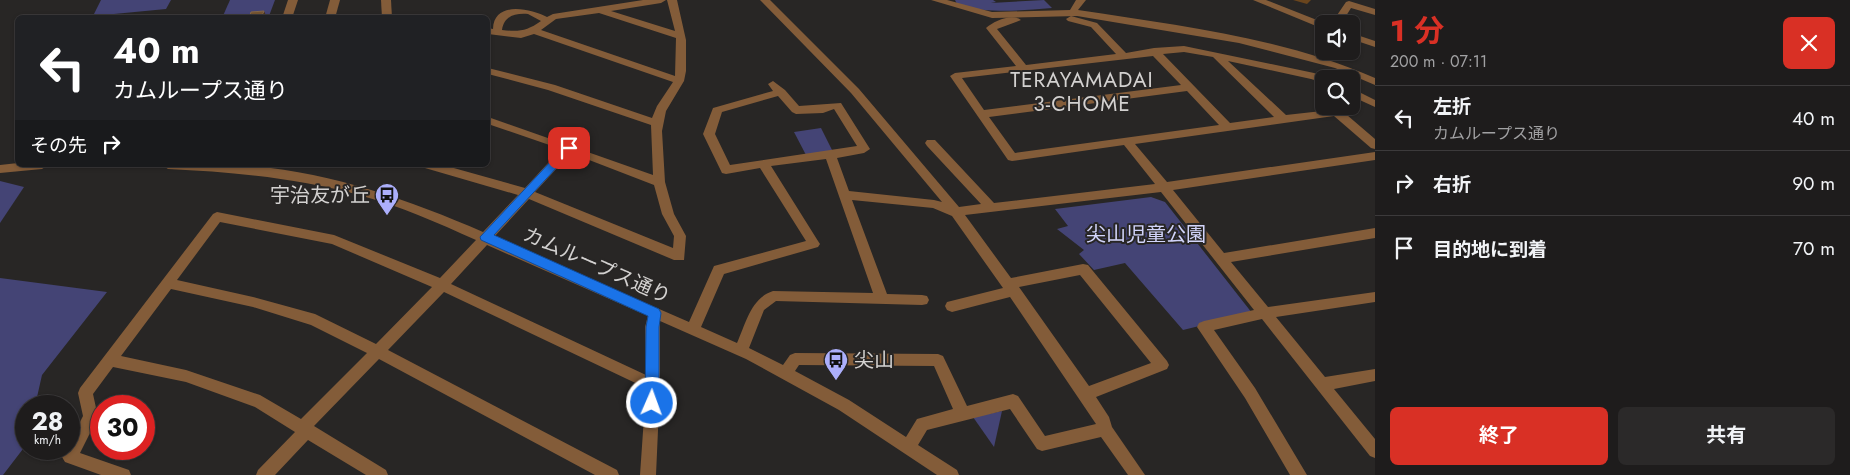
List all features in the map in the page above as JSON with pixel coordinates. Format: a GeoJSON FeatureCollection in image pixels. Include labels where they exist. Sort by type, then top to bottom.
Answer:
{"type":"FeatureCollection","features":[{"type":"Feature","properties":{"kind":"street"},"geometry":{"type":"LineString","coordinates":[[287,15],[293,0]]}},
{"type":"Feature","properties":{"kind":"street"},"geometry":{"type":"LineString","coordinates":[[331,15],[335,0]]}},
{"type":"Feature","properties":{"kind":"street"},"geometry":{"type":"LineString","coordinates":[[386,0],[387,15]]}},
{"type":"Feature","properties":{"kind":"street"},"geometry":{"type":"LineString","coordinates":[[492,31],[514,36],[534,31],[548,20],[560,16],[661,0]]}},
{"type":"Feature","properties":{"kind":"street"},"geometry":{"type":"LineString","coordinates":[[436,167],[526,193],[679,256],[680,236],[668,214],[659,182],[656,123],[662,106],[679,81],[681,59],[680,36],[676,8],[672,0]]}},
{"type":"Feature","properties":{"kind":"street"},"geometry":{"type":"LineString","coordinates":[[765,0],[856,91],[955,212],[1086,394],[1104,422],[1104,429],[1137,475]]}},
{"type":"Feature","properties":{"kind":"street"},"geometry":{"type":"LineString","coordinates":[[936,0],[992,15],[1072,13],[1152,24],[1240,40],[1339,66],[1375,82]]}},
{"type":"Feature","properties":{"kind":"street"},"geometry":{"type":"LineString","coordinates":[[1072,13],[1081,0]]}},
{"type":"Feature","properties":{"kind":"street"},"geometry":{"type":"LineString","coordinates":[[1258,0],[1315,22]]}},
{"type":"Feature","properties":{"kind":"street"},"geometry":{"type":"LineString","coordinates":[[1342,15],[1349,4],[1375,12]]}},
{"type":"Feature","properties":{"kind":"street"},"geometry":{"type":"LineString","coordinates":[[597,10],[680,36]]}},
{"type":"Feature","properties":{"kind":"street"},"geometry":{"type":"LineString","coordinates":[[492,31],[499,28],[499,21],[502,17],[514,12],[528,11],[548,20]]}},
{"type":"Feature","properties":{"kind":"street"},"geometry":{"type":"LineString","coordinates":[[1023,68],[991,28],[1008,20],[1072,20],[1094,25],[1122,55]]}},
{"type":"Feature","properties":{"kind":"street"},"geometry":{"type":"LineString","coordinates":[[534,31],[679,81]]}},
{"type":"Feature","properties":{"kind":"street"},"geometry":{"type":"LineString","coordinates":[[1360,39],[1375,44]]}},
{"type":"Feature","properties":{"kind":"street"},"geometry":{"type":"LineString","coordinates":[[1315,76],[1216,54],[1184,49],[1154,51],[955,76],[1012,157],[1336,112],[1375,145]]}},
{"type":"Feature","properties":{"kind":"street"},"geometry":{"type":"LineString","coordinates":[[1154,51],[1227,126]]}},
{"type":"Feature","properties":{"kind":"street"},"geometry":{"type":"LineString","coordinates":[[1216,54],[1284,120]]}},
{"type":"Feature","properties":{"kind":"street"},"geometry":{"type":"LineString","coordinates":[[490,71],[514,76],[656,123]]}},
{"type":"Feature","properties":{"kind":"street"},"geometry":{"type":"LineString","coordinates":[[981,114],[1189,87]]}},
{"type":"Feature","properties":{"kind":"street"},"geometry":{"type":"LineString","coordinates":[[777,88],[796,110],[836,105],[864,149],[830,155],[762,163],[726,170],[708,134],[717,110],[777,88]]}},
{"type":"Feature","properties":{"kind":"street"},"geometry":{"type":"LineString","coordinates":[[1360,96],[1375,104]]}},
{"type":"Feature","properties":{"kind":"street"},"geometry":{"type":"LineString","coordinates":[[490,121],[659,182]]}},
{"type":"Feature","properties":{"kind":"street"},"geometry":{"type":"LineString","coordinates":[[1127,141],[1375,451]]}},
{"type":"Feature","properties":{"kind":"street"},"geometry":{"type":"LineString","coordinates":[[931,143],[992,208]]}},
{"type":"Feature","properties":{"kind":"street"},"geometry":{"type":"LineString","coordinates":[[264,475],[569,148]]}},
{"type":"Feature","properties":{"kind":"street"},"geometry":{"type":"LineString","coordinates":[[830,155],[882,299]]}},
{"type":"Feature","properties":{"kind":"street"},"geometry":{"type":"LineString","coordinates":[[844,195],[934,204],[955,212],[1163,187],[1375,156]]}},
{"type":"Feature","properties":{"kind":"street"},"geometry":{"type":"LineString","coordinates":[[692,330],[719,270],[814,244],[762,163]]}},
{"type":"Feature","properties":{"kind":"street"},"geometry":{"type":"LineString","coordinates":[[0,169],[21,167]]}},
{"type":"Feature","properties":{"kind":"street","name":"カムループス通り"},"geometry":{"type":"LineString","coordinates":[[208,167],[284,175],[359,190],[412,208],[486,237],[742,351],[844,406],[909,446],[951,475]]}},
{"type":"Feature","properties":{"kind":"street"},"geometry":{"type":"LineString","coordinates":[[123,475],[70,457],[91,417],[85,393],[217,217],[334,240],[442,285],[653,385]]}},
{"type":"Feature","properties":{"kind":"street"},"geometry":{"type":"LineString","coordinates":[[1220,259],[1375,233]]}},
{"type":"Feature","properties":{"kind":"street"},"geometry":{"type":"LineString","coordinates":[[952,306],[1083,269],[1162,365],[1086,394]]}},
{"type":"Feature","properties":{"kind":"street"},"geometry":{"type":"LineString","coordinates":[[168,283],[253,302],[314,320],[378,351],[611,475]]}},
{"type":"Feature","properties":{"kind":"street"},"geometry":{"type":"LineString","coordinates":[[742,351],[759,307],[773,296],[922,300]]}},
{"type":"Feature","properties":{"kind":"street"},"geometry":{"type":"LineString","coordinates":[[1299,475],[1250,393],[1204,328],[1265,313],[1375,297]]}},
{"type":"Feature","properties":{"kind":"street"},"geometry":{"type":"LineString","coordinates":[[648,475],[653,385],[652,327],[655,313]]}},
{"type":"Feature","properties":{"kind":"street"},"geometry":{"type":"LineString","coordinates":[[110,360],[186,376],[260,402],[380,475]]}},
{"type":"Feature","properties":{"kind":"street"},"geometry":{"type":"LineString","coordinates":[[785,374],[796,360],[938,360],[963,414]]}},
{"type":"Feature","properties":{"kind":"street"},"geometry":{"type":"LineString","coordinates":[[1323,384],[1375,375]]}},
{"type":"Feature","properties":{"kind":"street"},"geometry":{"type":"LineString","coordinates":[[909,446],[922,424],[1014,402],[1042,444],[1104,429]]}},
{"type":"Feature","properties":{"kind":"green space"},"geometry":{"type":"Polygon","coordinates":[[[101,0],[171,0],[166,9],[94,15],[101,0]]]}},
{"type":"Feature","properties":{"kind":"green space"},"geometry":{"type":"Polygon","coordinates":[[[230,0],[275,0],[269,15],[223,15],[230,0]]]}},
{"type":"Feature","properties":{"kind":"green space"},"geometry":{"type":"Polygon","coordinates":[[[955,0],[993,0],[996,2],[991,3],[1044,0],[1052,8],[1016,11],[982,10],[958,6],[955,0]]]}},
{"type":"Feature","properties":{"kind":"green space"},"geometry":{"type":"Polygon","coordinates":[[[821,128],[833,152],[806,155],[794,132],[821,128]]]}},
{"type":"Feature","properties":{"kind":"green space"},"geometry":{"type":"Polygon","coordinates":[[[0,181],[24,187],[0,223],[0,181]]]}},
{"type":"Feature","properties":{"kind":"green space","name":"尖山児童公園"},"geometry":{"type":"Polygon","coordinates":[[[1151,197],[1165,202],[1252,313],[1183,330],[1125,263],[1094,270],[1079,254],[1084,250],[1057,229],[1068,226],[1055,209],[1151,197]]]}},
{"type":"Feature","properties":{"kind":"green space"},"geometry":{"type":"Polygon","coordinates":[[[0,278],[107,292],[42,375],[37,395],[15,395],[15,459],[3,475],[0,475],[0,278]]]}},
{"type":"Feature","properties":{"kind":"green space"},"geometry":{"type":"Polygon","coordinates":[[[1002,411],[994,447],[973,417],[1002,411]]]}},
{"type":"Feature","properties":{"kind":"building"},"geometry":{"type":"Polygon","coordinates":[[[264,11],[262,15],[250,15],[251,12],[264,11]]]}},
{"type":"Feature","properties":{"kind":"place","name":"宇治友が丘"},"geometry":{"type":"Point","coordinates":[387,216]}},
{"type":"Feature","properties":{"kind":"place","name":"尖山"},"geometry":{"type":"Point","coordinates":[836,381]}},
{"type":"Feature","properties":{"kind":"district","name":"TERAYAMADAI 3-CHOME"},"geometry":{"type":"Point","coordinates":[1082,92]}},
{"type":"Feature","properties":{"kind":"route"},"geometry":{"type":"LineString","coordinates":[[569,148],[486,237],[655,313],[652,327],[652,403]]}}]}
